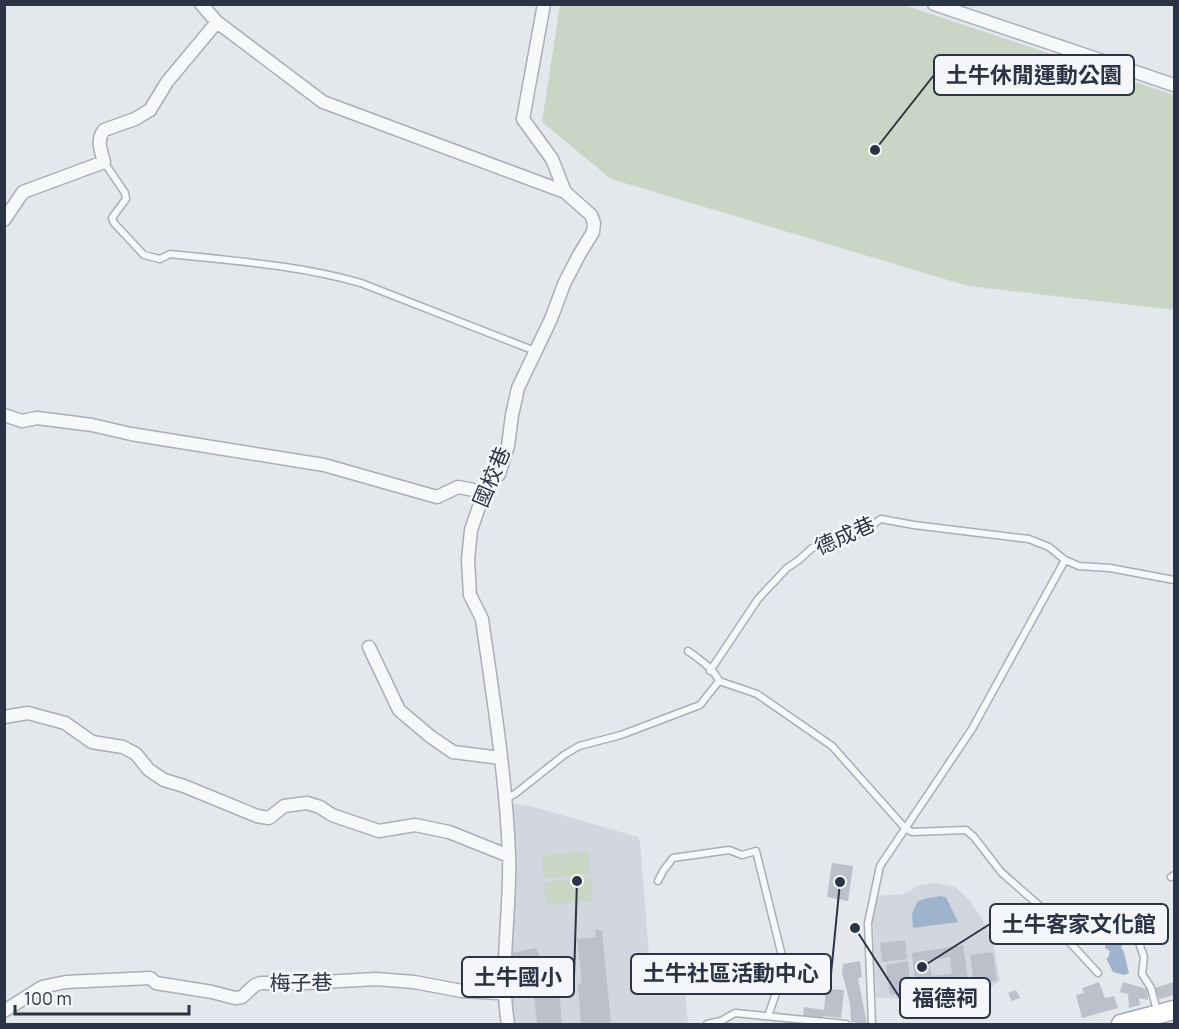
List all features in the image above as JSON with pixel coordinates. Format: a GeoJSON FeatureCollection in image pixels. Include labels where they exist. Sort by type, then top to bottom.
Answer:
{"type":"FeatureCollection","features":[{"type":"Feature","properties":{"kind":"main road"},"geometry":{"type":"LineString","coordinates":[[1121,1024],[1166,1012]]}},
{"type":"Feature","properties":{"kind":"street"},"geometry":{"type":"LineString","coordinates":[[201,4],[217,22],[323,102],[565,192]]}},
{"type":"Feature","properties":{"kind":"street","name":"國校巷"},"geometry":{"type":"LineString","coordinates":[[508,1024],[503,995],[509,856],[506,798],[482,619],[470,595],[468,560],[471,530],[483,492],[498,474],[508,446],[518,388],[551,319],[569,274],[593,232],[594,223],[591,215],[565,192],[552,159],[523,119],[544,4]]}},
{"type":"Feature","properties":{"kind":"street"},"geometry":{"type":"LineString","coordinates":[[934,4],[1174,85]]}},
{"type":"Feature","properties":{"kind":"street"},"geometry":{"type":"LineString","coordinates":[[4,220],[23,192],[104,162],[100,134],[104,130],[150,111],[167,82],[217,22]]}},
{"type":"Feature","properties":{"kind":"street"},"geometry":{"type":"LineString","coordinates":[[4,416],[22,422],[37,418],[92,425],[131,434],[324,465],[437,496],[458,487],[483,492]]}},
{"type":"Feature","properties":{"kind":"street"},"geometry":{"type":"LineString","coordinates":[[369,647],[399,710],[431,737],[453,752],[501,758]]}},
{"type":"Feature","properties":{"kind":"street"},"geometry":{"type":"LineString","coordinates":[[4,717],[28,713],[65,723],[92,742],[123,747],[135,754],[149,770],[164,780],[257,816],[269,818],[284,806],[307,803],[320,807],[332,815],[379,831],[415,825],[450,832],[509,856]]}},
{"type":"Feature","properties":{"kind":"street","name":"梅子巷"},"geometry":{"type":"LineString","coordinates":[[4,1011],[42,987],[66,982],[150,978],[156,983],[235,998],[242,997],[255,985],[261,983],[376,979],[503,995]]}},
{"type":"Feature","properties":{"kind":"lane"},"geometry":{"type":"LineString","coordinates":[[104,162],[125,192],[126,199],[112,218],[144,255],[160,259],[170,254],[277,265],[335,275],[535,351]]}},
{"type":"Feature","properties":{"kind":"lane","name":"德成巷"},"geometry":{"type":"LineString","coordinates":[[710,671],[758,599],[787,568],[812,548],[853,537],[881,519],[1029,539],[1049,547],[1065,560],[1079,566],[1110,568],[1174,580]]}},
{"type":"Feature","properties":{"kind":"lane"},"geometry":{"type":"LineString","coordinates":[[872,1024],[868,923],[880,866],[972,729],[1065,560]]}},
{"type":"Feature","properties":{"kind":"lane"},"geometry":{"type":"LineString","coordinates":[[688,651],[718,677],[719,681],[757,694],[832,746],[905,828],[912,832],[966,830],[1001,872],[1042,908],[1062,934],[1098,973]]}},
{"type":"Feature","properties":{"kind":"lane"},"geometry":{"type":"LineString","coordinates":[[506,798],[515,794],[579,746],[621,735],[700,705],[719,681]]}},
{"type":"Feature","properties":{"kind":"lane"},"geometry":{"type":"LineString","coordinates":[[658,881],[673,858],[729,850],[742,855],[756,851],[781,952],[779,985],[768,1016]]}},
{"type":"Feature","properties":{"kind":"lane"},"geometry":{"type":"LineString","coordinates":[[1139,943],[1144,957],[1142,974],[1166,1012]]}},
{"type":"Feature","properties":{"kind":"lane"},"geometry":{"type":"LineString","coordinates":[[707,1024],[722,1021],[735,1013],[846,1024]]}},
{"type":"Feature","properties":{"kind":"shaded area"},"geometry":{"type":"Polygon","coordinates":[[[517,804],[638,837],[650,969],[683,966],[688,1024],[513,1024],[509,994],[509,805],[517,804]]]}},
{"type":"Feature","properties":{"kind":"shaded area"},"geometry":{"type":"Polygon","coordinates":[[[937,883],[955,887],[969,900],[982,918],[993,942],[1000,980],[988,990],[972,993],[974,1003],[950,1015],[911,1014],[908,1007],[911,995],[896,999],[876,997],[873,920],[877,896],[904,894],[920,885],[937,883]]]}},
{"type":"Feature","properties":{"kind":"green space"},"geometry":{"type":"Polygon","coordinates":[[[560,5],[904,5],[1174,95],[1174,310],[968,286],[611,179],[542,122],[560,5]]]}},
{"type":"Feature","properties":{"kind":"green space"},"geometry":{"type":"Polygon","coordinates":[[[588,851],[591,874],[544,879],[541,856],[588,851]]]}},
{"type":"Feature","properties":{"kind":"green space"},"geometry":{"type":"Polygon","coordinates":[[[591,877],[593,901],[546,905],[544,882],[591,877]]]}},
{"type":"Feature","properties":{"kind":"water"},"geometry":{"type":"Polygon","coordinates":[[[940,896],[946,897],[958,922],[913,928],[912,914],[917,902],[940,896]]]}},
{"type":"Feature","properties":{"kind":"water"},"geometry":{"type":"Polygon","coordinates":[[[1118,940],[1122,944],[1121,949],[1123,949],[1129,973],[1124,975],[1113,972],[1106,958],[1110,951],[1105,948],[1106,944],[1111,943],[1112,945],[1118,940]]]}},
{"type":"Feature","properties":{"kind":"building"},"geometry":{"type":"Polygon","coordinates":[[[832,863],[853,866],[848,901],[827,897],[832,863]]]}},
{"type":"Feature","properties":{"kind":"building"},"geometry":{"type":"Polygon","coordinates":[[[595,930],[602,930],[611,1024],[581,1024],[578,984],[582,983],[577,939],[596,937],[595,930]]]}},
{"type":"Feature","properties":{"kind":"building"},"geometry":{"type":"Polygon","coordinates":[[[905,940],[907,959],[882,962],[880,943],[905,940]]]}},
{"type":"Feature","properties":{"kind":"building"},"geometry":{"type":"Polygon","coordinates":[[[963,945],[969,986],[954,988],[954,990],[916,992],[912,953],[963,945]],[[950,957],[929,960],[932,976],[952,974],[950,957]]]}},
{"type":"Feature","properties":{"kind":"building"},"geometry":{"type":"Polygon","coordinates":[[[536,948],[559,989],[562,1024],[537,1024],[534,997],[511,953],[536,948]]]}},
{"type":"Feature","properties":{"kind":"building"},"geometry":{"type":"Polygon","coordinates":[[[993,952],[997,981],[974,984],[970,955],[993,952]]]}},
{"type":"Feature","properties":{"kind":"building"},"geometry":{"type":"Polygon","coordinates":[[[860,961],[862,977],[858,978],[867,1024],[851,1022],[850,1003],[842,973],[843,964],[860,961]]]}},
{"type":"Feature","properties":{"kind":"building"},"geometry":{"type":"Polygon","coordinates":[[[908,961],[911,993],[890,995],[886,965],[908,961]]]}},
{"type":"Feature","properties":{"kind":"building"},"geometry":{"type":"Polygon","coordinates":[[[1099,982],[1105,998],[1114,996],[1118,1008],[1082,1018],[1076,995],[1084,993],[1082,988],[1099,982]]]}},
{"type":"Feature","properties":{"kind":"building"},"geometry":{"type":"Polygon","coordinates":[[[1123,982],[1147,989],[1148,1000],[1139,998],[1140,1005],[1129,1008],[1128,994],[1120,992],[1123,982]]]}},
{"type":"Feature","properties":{"kind":"building"},"geometry":{"type":"Polygon","coordinates":[[[1173,982],[1174,995],[1159,999],[1155,988],[1173,982]]]}},
{"type":"Feature","properties":{"kind":"building"},"geometry":{"type":"Polygon","coordinates":[[[826,989],[844,990],[841,1018],[823,1016],[823,1020],[803,1017],[804,1007],[824,1010],[826,989]]]}},
{"type":"Feature","properties":{"kind":"building"},"geometry":{"type":"Polygon","coordinates":[[[1016,990],[1020,998],[1012,1001],[1008,993],[1016,990]]]}},
{"type":"Feature","properties":{"kind":"place","name":"土牛休閒運動公園"},"geometry":{"type":"Point","coordinates":[875,150]}},
{"type":"Feature","properties":{"kind":"place","name":"土牛國小"},"geometry":{"type":"Point","coordinates":[577,881]}},
{"type":"Feature","properties":{"kind":"place","name":"土牛社區活動中心"},"geometry":{"type":"Point","coordinates":[840,882]}},
{"type":"Feature","properties":{"kind":"place","name":"福德祠"},"geometry":{"type":"Point","coordinates":[855,928]}},
{"type":"Feature","properties":{"kind":"place","name":"土牛客家文化館"},"geometry":{"type":"Point","coordinates":[922,967]}}]}
